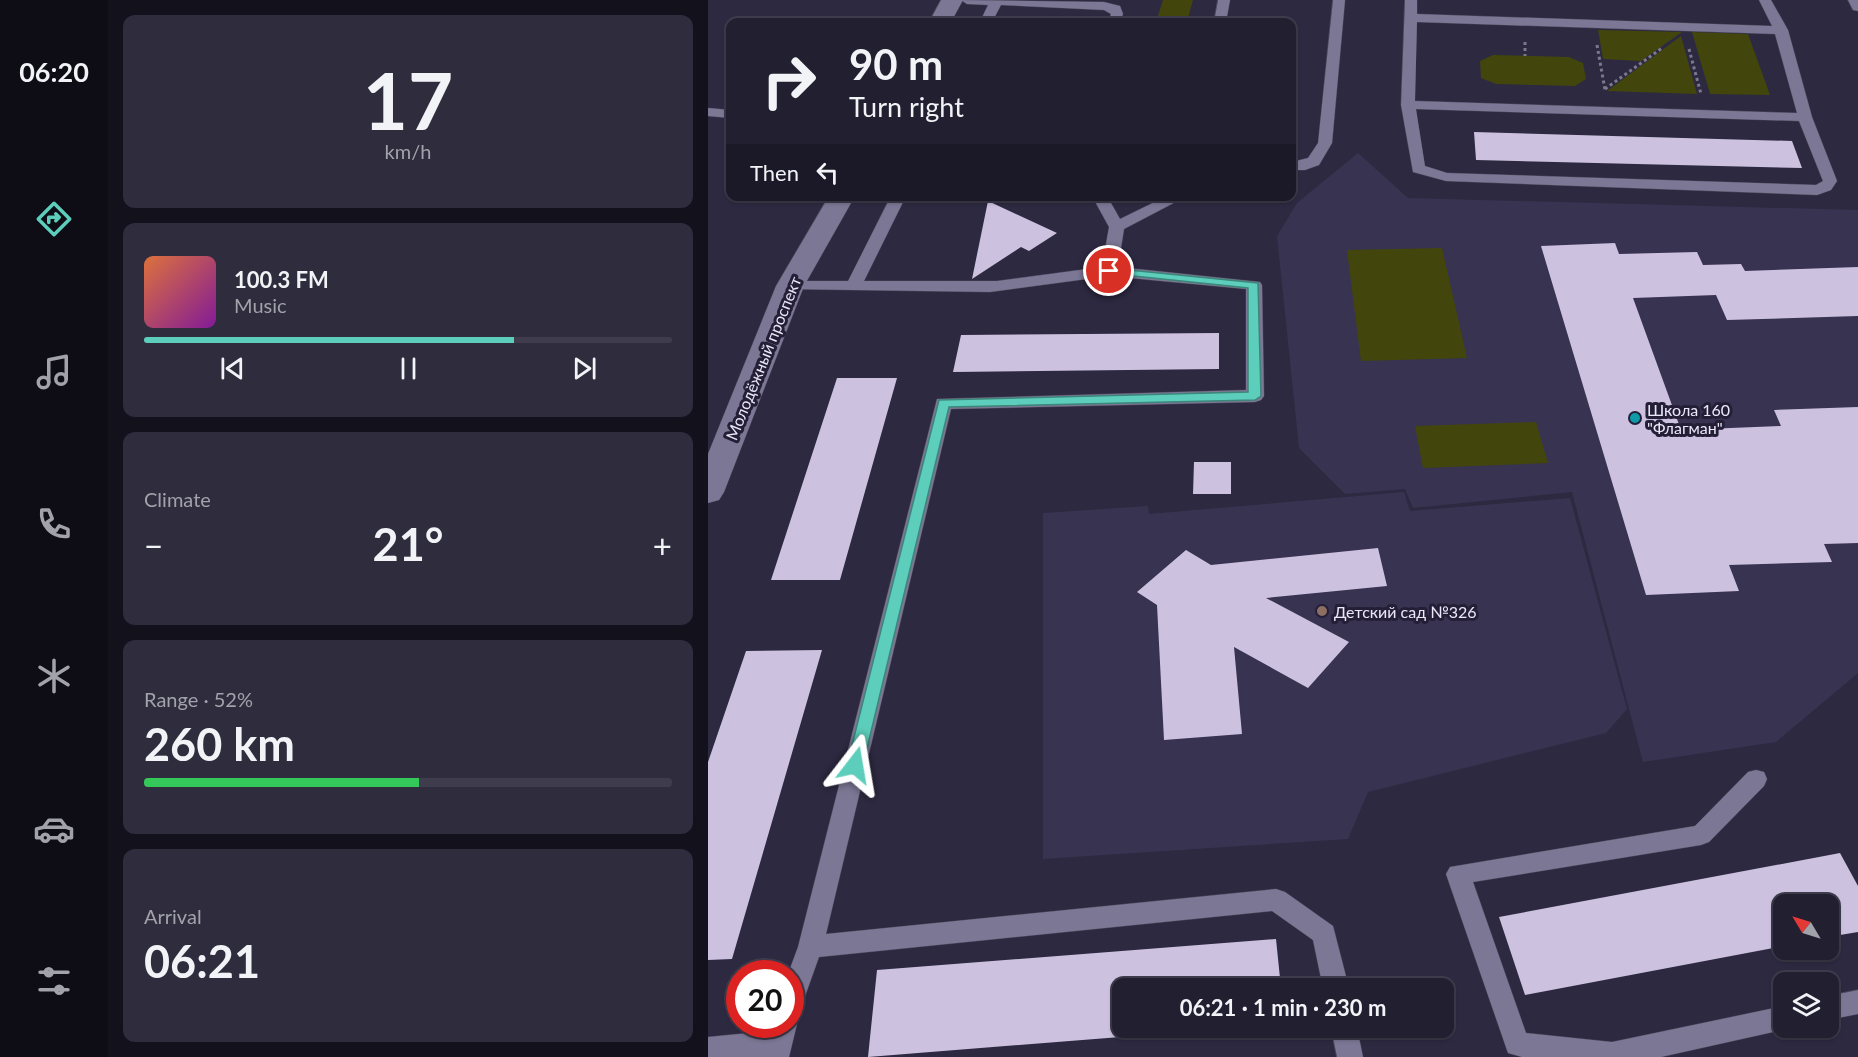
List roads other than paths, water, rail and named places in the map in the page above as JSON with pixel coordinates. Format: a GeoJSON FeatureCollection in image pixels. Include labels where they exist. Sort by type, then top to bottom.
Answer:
{"type":"FeatureCollection","features":[{"type":"Feature","properties":{"kind":"street"},"geometry":{"type":"LineString","coordinates":[[942,18],[952,0]]}},
{"type":"Feature","properties":{"kind":"street","name":"Молодёжный проспект"},"geometry":{"type":"LineString","coordinates":[[708,492],[790,286],[839,201]]}},
{"type":"Feature","properties":{"kind":"lane"},"geometry":{"type":"LineString","coordinates":[[967,0],[1104,6],[1115,9],[1116,18]]}},
{"type":"Feature","properties":{"kind":"lane"},"geometry":{"type":"LineString","coordinates":[[1221,18],[1224,0]]}},
{"type":"Feature","properties":{"kind":"lane"},"geometry":{"type":"LineString","coordinates":[[1296,166],[1308,165],[1317,160],[1325,143],[1339,0]]}},
{"type":"Feature","properties":{"kind":"lane"},"geometry":{"type":"LineString","coordinates":[[1411,0],[1408,105],[1418,170],[1430,175],[1446,177],[1817,190],[1826,187],[1830,182],[1805,117],[1781,30],[1765,0]]}},
{"type":"Feature","properties":{"kind":"lane"},"geometry":{"type":"LineString","coordinates":[[1854,0],[1858,7]]}},
{"type":"Feature","properties":{"kind":"lane"},"geometry":{"type":"LineString","coordinates":[[988,18],[997,1]]}},
{"type":"Feature","properties":{"kind":"lane"},"geometry":{"type":"LineString","coordinates":[[1411,18],[1685,29],[1781,30]]}},
{"type":"Feature","properties":{"kind":"lane"},"geometry":{"type":"LineString","coordinates":[[1408,105],[1805,117]]}},
{"type":"Feature","properties":{"kind":"lane"},"geometry":{"type":"LineString","coordinates":[[708,112],[726,114]]}},
{"type":"Feature","properties":{"kind":"lane"},"geometry":{"type":"LineString","coordinates":[[854,285],[896,201]]}},
{"type":"Feature","properties":{"kind":"lane"},"geometry":{"type":"LineString","coordinates":[[1102,201],[1117,227],[1109,271]]}},
{"type":"Feature","properties":{"kind":"lane"},"geometry":{"type":"LineString","coordinates":[[1117,227],[1170,201]]}},
{"type":"Feature","properties":{"kind":"lane"},"geometry":{"type":"LineString","coordinates":[[790,286],[990,287],[1109,271],[1254,285],[1255,396],[944,403],[804,964]]}},
{"type":"Feature","properties":{"kind":"lane"},"geometry":{"type":"LineString","coordinates":[[1756,779],[1701,835],[1458,874],[1517,1044],[1612,1056],[1773,1020]]}},
{"type":"Feature","properties":{"kind":"lane"},"geometry":{"type":"LineString","coordinates":[[810,946],[1276,900],[1324,934],[1334,978]]}},
{"type":"Feature","properties":{"kind":"lane"},"geometry":{"type":"LineString","coordinates":[[1839,1006],[1858,1002]]}},
{"type":"Feature","properties":{"kind":"lane"},"geometry":{"type":"LineString","coordinates":[[1346,1038],[1350,1057]]}},
{"type":"Feature","properties":{"kind":"lane"},"geometry":{"type":"LineString","coordinates":[[708,1050],[779,1041]]}},
{"type":"Feature","properties":{"kind":"place","name":"Школа 160 \"Флагман\""},"geometry":{"type":"Point","coordinates":[1635,418]}},
{"type":"Feature","properties":{"kind":"place","name":"Детский сад №326"},"geometry":{"type":"Point","coordinates":[1322,611]}}]}
